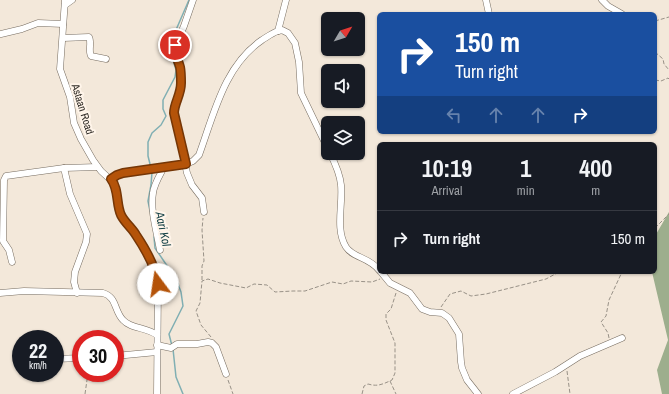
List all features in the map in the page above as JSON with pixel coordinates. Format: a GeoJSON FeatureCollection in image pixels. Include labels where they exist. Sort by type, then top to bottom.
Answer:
{"type":"FeatureCollection","features":[{"type":"Feature","properties":{"kind":"street"},"geometry":{"type":"LineString","coordinates":[[65,2],[72,0]]}},
{"type":"Feature","properties":{"kind":"street"},"geometry":{"type":"LineString","coordinates":[[193,0],[175,47],[180,67],[181,81],[174,113],[192,185],[202,198],[204,212]]}},
{"type":"Feature","properties":{"kind":"street"},"geometry":{"type":"LineString","coordinates":[[278,31],[286,0]]}},
{"type":"Feature","properties":{"kind":"street"},"geometry":{"type":"LineString","coordinates":[[486,0],[489,12]]}},
{"type":"Feature","properties":{"kind":"street"},"geometry":{"type":"LineString","coordinates":[[602,0],[608,6],[618,12]]}},
{"type":"Feature","properties":{"kind":"street","name":"Astaan Road"},"geometry":{"type":"LineString","coordinates":[[65,2],[60,69],[70,97],[74,123],[81,139],[97,167],[111,179]]}},
{"type":"Feature","properties":{"kind":"street"},"geometry":{"type":"LineString","coordinates":[[1,34],[38,23],[63,24]]}},
{"type":"Feature","properties":{"kind":"street"},"geometry":{"type":"LineString","coordinates":[[157,394],[158,284],[156,273],[136,235],[121,215],[115,188],[111,179],[119,174],[186,164],[195,160],[199,155],[222,93],[233,70],[252,48],[278,31],[282,30],[288,33],[295,42],[299,62],[302,93],[321,134]]}},
{"type":"Feature","properties":{"kind":"street"},"geometry":{"type":"LineString","coordinates":[[62,38],[89,37],[89,54],[91,56],[106,59]]}},
{"type":"Feature","properties":{"kind":"street"},"geometry":{"type":"LineString","coordinates":[[334,160],[340,178],[341,232],[345,246],[350,252],[368,260],[377,268]]}},
{"type":"Feature","properties":{"kind":"street"},"geometry":{"type":"LineString","coordinates":[[12,262],[9,250],[3,241],[2,215],[4,177],[9,175],[64,168],[97,167]]}},
{"type":"Feature","properties":{"kind":"street"},"geometry":{"type":"LineString","coordinates":[[160,250],[153,208],[153,193],[164,167]]}},
{"type":"Feature","properties":{"kind":"street"},"geometry":{"type":"LineString","coordinates":[[64,168],[70,194],[87,234],[86,242],[75,272],[74,282],[77,293]]}},
{"type":"Feature","properties":{"kind":"street"},"geometry":{"type":"LineString","coordinates":[[382,274],[392,285],[410,293],[422,309],[446,315],[456,327],[460,338],[460,358],[462,368],[467,380],[478,394]]}},
{"type":"Feature","properties":{"kind":"street"},"geometry":{"type":"LineString","coordinates":[[0,293],[24,290],[108,294],[114,301],[119,315],[124,322],[131,326],[149,330],[157,335]]}},
{"type":"Feature","properties":{"kind":"street"},"geometry":{"type":"LineString","coordinates":[[513,394],[584,354],[622,338]]}},
{"type":"Feature","properties":{"kind":"street"},"geometry":{"type":"LineString","coordinates":[[124,354],[157,348],[173,347],[178,344],[210,342],[215,345],[226,374]]}},
{"type":"Feature","properties":{"kind":"path"},"geometry":{"type":"LineString","coordinates":[[657,20],[669,17]]}},
{"type":"Feature","properties":{"kind":"path"},"geometry":{"type":"LineString","coordinates":[[657,54],[663,59],[664,64],[669,70]]}},
{"type":"Feature","properties":{"kind":"path"},"geometry":{"type":"LineString","coordinates":[[657,80],[669,79]]}},
{"type":"Feature","properties":{"kind":"path"},"geometry":{"type":"LineString","coordinates":[[204,212],[202,230],[204,261],[202,266],[200,303],[196,311],[201,326],[210,336],[215,345]]}},
{"type":"Feature","properties":{"kind":"path"},"geometry":{"type":"LineString","coordinates":[[657,226],[669,214]]}},
{"type":"Feature","properties":{"kind":"path"},"geometry":{"type":"LineString","coordinates":[[438,312],[450,294],[461,291],[471,296],[486,294],[546,278],[555,274]]}},
{"type":"Feature","properties":{"kind":"path"},"geometry":{"type":"LineString","coordinates":[[610,342],[608,333],[601,322],[606,316],[609,300],[621,274]]}},
{"type":"Feature","properties":{"kind":"path"},"geometry":{"type":"LineString","coordinates":[[202,281],[208,279],[246,288],[254,284],[267,285],[275,292],[305,291],[332,282],[342,284],[351,282],[372,282],[385,278]]}},
{"type":"Feature","properties":{"kind":"path"},"geometry":{"type":"LineString","coordinates":[[362,394],[364,386],[368,384],[374,386],[382,385],[392,380],[395,373],[395,343],[386,320],[386,314],[391,309],[396,292],[392,285]]}},
{"type":"Feature","properties":{"kind":"path"},"geometry":{"type":"LineString","coordinates":[[567,364],[570,394]]}},
{"type":"Feature","properties":{"kind":"path"},"geometry":{"type":"LineString","coordinates":[[226,374],[233,394]]}},
{"type":"Feature","properties":{"kind":"path"},"geometry":{"type":"LineString","coordinates":[[390,381],[396,394]]}},
{"type":"Feature","properties":{"kind":"path"},"geometry":{"type":"LineString","coordinates":[[85,394],[87,382]]}},
{"type":"Feature","properties":{"kind":"green space"},"geometry":{"type":"Polygon","coordinates":[[[669,212],[669,394],[662,394],[657,370],[668,340],[652,274],[657,274],[657,233],[669,212]]]}},
{"type":"Feature","properties":{"kind":"waterway","name":"Aari Kol"},"geometry":{"type":"LineString","coordinates":[[151,168],[148,156],[148,142],[152,133],[161,125],[166,116],[163,109],[163,100],[175,77],[176,70],[169,46],[189,0]]}},
{"type":"Feature","properties":{"kind":"waterway","name":"Aari Kol"},"geometry":{"type":"LineString","coordinates":[[150,211],[148,201],[152,172]]}},
{"type":"Feature","properties":{"kind":"waterway","name":"Aari Kol"},"geometry":{"type":"LineString","coordinates":[[154,237],[155,248],[176,279],[181,292],[183,306],[169,334],[172,346]]}},
{"type":"Feature","properties":{"kind":"waterway","name":"Aari Kol"},"geometry":{"type":"LineString","coordinates":[[173,349],[176,377],[183,394]]}},
{"type":"Feature","properties":{"kind":"route"},"geometry":{"type":"LineString","coordinates":[[158,284],[152,263],[136,235],[121,215],[115,188],[111,179],[123,173],[186,164],[174,118],[174,110],[179,98],[181,81],[180,67],[175,51],[175,45]]}}]}
